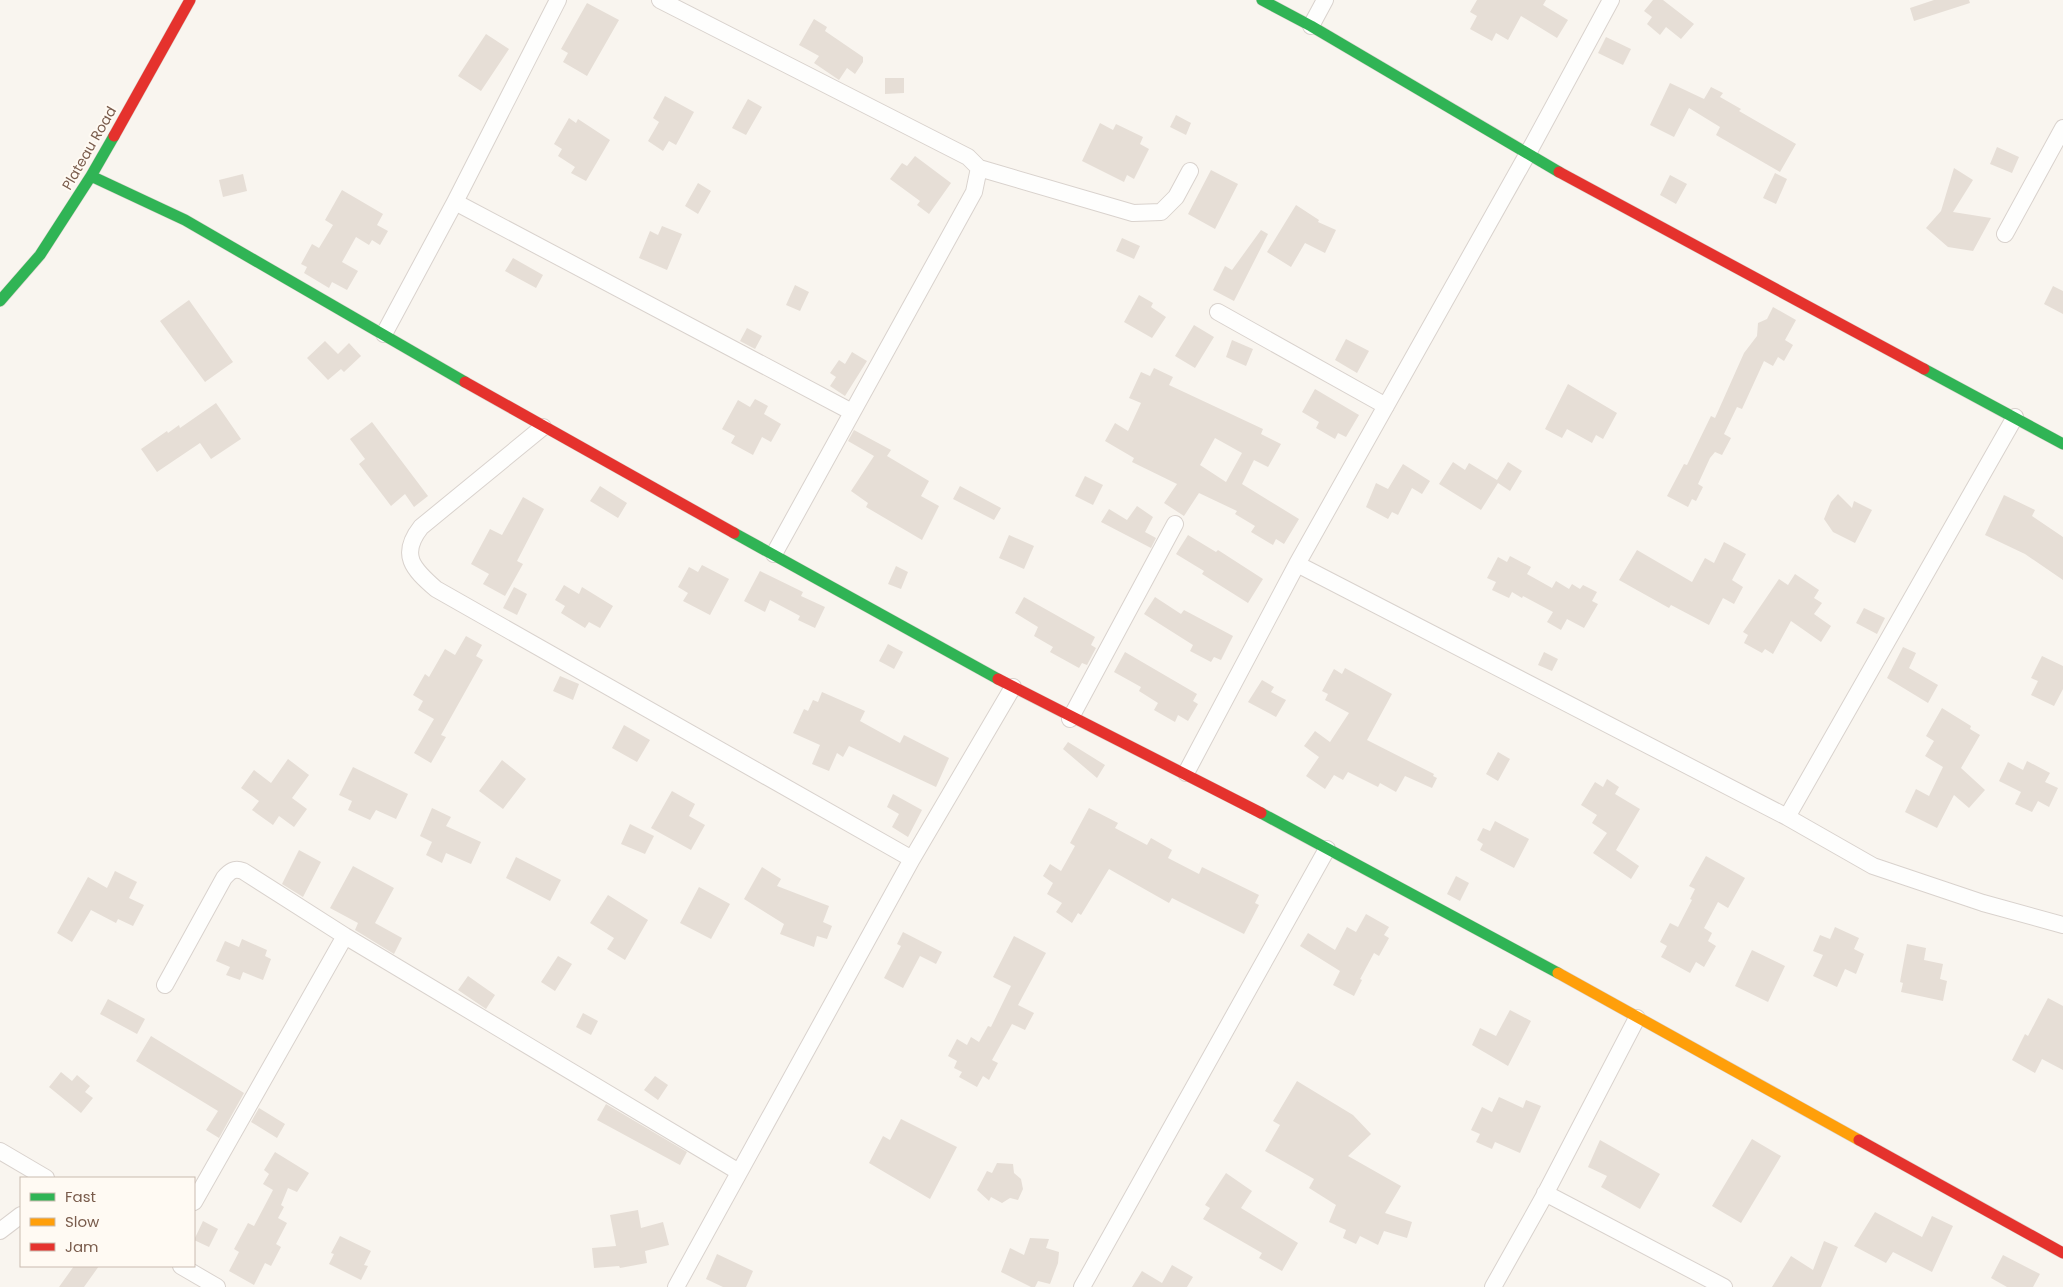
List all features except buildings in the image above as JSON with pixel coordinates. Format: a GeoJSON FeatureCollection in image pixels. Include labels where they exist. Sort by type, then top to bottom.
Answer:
{"type":"FeatureCollection","features":[{"type":"Feature","properties":{"kind":"street","name":"Plateau Road"},"geometry":{"type":"LineString","coordinates":[[0,301],[40,255],[91,176],[190,0]]}},
{"type":"Feature","properties":{"kind":"street"},"geometry":{"type":"LineString","coordinates":[[384,334],[455,202],[558,0]]}},
{"type":"Feature","properties":{"kind":"street"},"geometry":{"type":"LineString","coordinates":[[660,0],[968,157],[979,168],[1133,213],[1161,212],[1176,198],[1190,171]]}},
{"type":"Feature","properties":{"kind":"street"},"geometry":{"type":"LineString","coordinates":[[1262,0],[1311,26],[1527,155],[2063,444]]}},
{"type":"Feature","properties":{"kind":"street"},"geometry":{"type":"LineString","coordinates":[[1311,26],[1325,0]]}},
{"type":"Feature","properties":{"kind":"street"},"geometry":{"type":"LineString","coordinates":[[1186,773],[1297,564],[1527,155],[1611,0]]}},
{"type":"Feature","properties":{"kind":"street"},"geometry":{"type":"LineString","coordinates":[[2005,234],[2063,128]]}},
{"type":"Feature","properties":{"kind":"street"},"geometry":{"type":"LineString","coordinates":[[774,554],[974,192],[979,168]]}},
{"type":"Feature","properties":{"kind":"street"},"geometry":{"type":"LineString","coordinates":[[91,176],[185,220],[543,427],[1070,719],[1186,773],[1637,1018],[2063,1253]]}},
{"type":"Feature","properties":{"kind":"street"},"geometry":{"type":"LineString","coordinates":[[455,202],[852,412]]}},
{"type":"Feature","properties":{"kind":"street"},"geometry":{"type":"LineString","coordinates":[[1218,312],[1386,406]]}},
{"type":"Feature","properties":{"kind":"street"},"geometry":{"type":"LineString","coordinates":[[1787,816],[2015,417]]}},
{"type":"Feature","properties":{"kind":"street"},"geometry":{"type":"LineString","coordinates":[[543,427],[421,527],[413,537],[410,548],[413,567],[436,589],[912,859]]}},
{"type":"Feature","properties":{"kind":"street"},"geometry":{"type":"LineString","coordinates":[[1070,719],[1176,524]]}},
{"type":"Feature","properties":{"kind":"street"},"geometry":{"type":"LineString","coordinates":[[1297,564],[1787,816],[1872,866],[1983,903],[2063,925]]}},
{"type":"Feature","properties":{"kind":"street"},"geometry":{"type":"LineString","coordinates":[[676,1287],[912,859],[1013,687]]}},
{"type":"Feature","properties":{"kind":"street"},"geometry":{"type":"LineString","coordinates":[[1082,1287],[1327,849]]}},
{"type":"Feature","properties":{"kind":"street"},"geometry":{"type":"LineString","coordinates":[[165,985],[224,878],[230,871],[237,869],[345,936],[739,1172]]}},
{"type":"Feature","properties":{"kind":"street"},"geometry":{"type":"LineString","coordinates":[[195,1200],[345,936]]}},
{"type":"Feature","properties":{"kind":"street"},"geometry":{"type":"LineString","coordinates":[[1494,1287],[1546,1193],[1637,1018]]}},
{"type":"Feature","properties":{"kind":"street"},"geometry":{"type":"LineString","coordinates":[[0,1151],[44,1177]]}},
{"type":"Feature","properties":{"kind":"street"},"geometry":{"type":"LineString","coordinates":[[1546,1193],[1724,1287]]}},
{"type":"Feature","properties":{"kind":"street"},"geometry":{"type":"LineString","coordinates":[[0,1231],[20,1216]]}},
{"type":"Feature","properties":{"kind":"street"},"geometry":{"type":"LineString","coordinates":[[183,1267],[216,1287]]}},
{"type":"Feature","properties":{"kind":"traffic: fast"},"geometry":{"type":"LineString","coordinates":[[1262,0],[1311,26],[1559,172]]}},
{"type":"Feature","properties":{"kind":"traffic: fast"},"geometry":{"type":"LineString","coordinates":[[0,301],[40,255],[91,176],[114,136]]}},
{"type":"Feature","properties":{"kind":"traffic: fast"},"geometry":{"type":"LineString","coordinates":[[91,176],[185,220],[465,382]]}},
{"type":"Feature","properties":{"kind":"traffic: fast"},"geometry":{"type":"LineString","coordinates":[[1924,369],[2063,444]]}},
{"type":"Feature","properties":{"kind":"traffic: fast"},"geometry":{"type":"LineString","coordinates":[[734,533],[998,679]]}},
{"type":"Feature","properties":{"kind":"traffic: fast"},"geometry":{"type":"LineString","coordinates":[[1261,813],[1558,973]]}},
{"type":"Feature","properties":{"kind":"traffic: slow"},"geometry":{"type":"LineString","coordinates":[[1558,973],[1859,1140]]}},
{"type":"Feature","properties":{"kind":"traffic: jam"},"geometry":{"type":"LineString","coordinates":[[114,136],[190,0]]}},
{"type":"Feature","properties":{"kind":"traffic: jam"},"geometry":{"type":"LineString","coordinates":[[1559,172],[1924,369]]}},
{"type":"Feature","properties":{"kind":"traffic: jam"},"geometry":{"type":"LineString","coordinates":[[465,382],[734,533]]}},
{"type":"Feature","properties":{"kind":"traffic: jam"},"geometry":{"type":"LineString","coordinates":[[998,679],[1261,813]]}},
{"type":"Feature","properties":{"kind":"traffic: jam"},"geometry":{"type":"LineString","coordinates":[[1859,1140],[2063,1253]]}}]}
